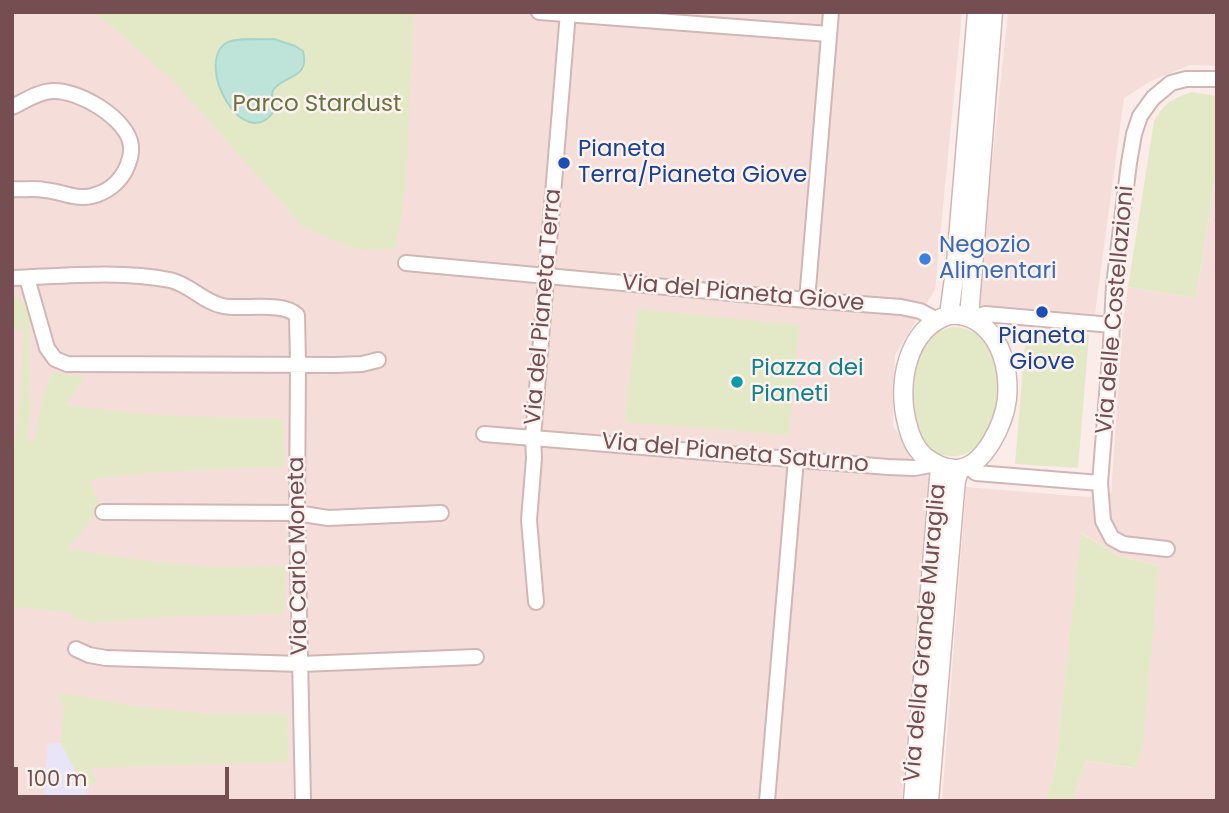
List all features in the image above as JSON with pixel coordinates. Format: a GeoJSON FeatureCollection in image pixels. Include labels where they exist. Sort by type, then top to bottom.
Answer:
{"type":"FeatureCollection","features":[{"type":"Feature","properties":{"kind":"street"},"geometry":{"type":"LineString","coordinates":[[539,12],[829,34]]}},
{"type":"Feature","properties":{"kind":"street"},"geometry":{"type":"LineString","coordinates":[[807,300],[831,12]]}},
{"type":"Feature","properties":{"kind":"street"},"geometry":{"type":"LineString","coordinates":[[977,12],[956,263],[943,317],[985,314],[1112,325]]}},
{"type":"Feature","properties":{"kind":"street"},"geometry":{"type":"LineString","coordinates":[[970,317],[993,12]]}},
{"type":"Feature","properties":{"kind":"street","name":"Via del Pianeta Terra"},"geometry":{"type":"LineString","coordinates":[[536,602],[529,520],[533,437],[568,14]]}},
{"type":"Feature","properties":{"kind":"street","name":"Via delle Costellazioni"},"geometry":{"type":"LineString","coordinates":[[1167,549],[1116,541],[1103,521],[1100,483],[1115,273],[1137,122],[1148,103],[1171,83],[1186,79],[1217,79]]}},
{"type":"Feature","properties":{"kind":"street"},"geometry":{"type":"LineString","coordinates":[[12,107],[47,91],[71,94],[90,102],[114,118],[125,130],[131,149],[128,164],[118,182],[98,194],[77,197],[48,190],[12,189]]}},
{"type":"Feature","properties":{"kind":"street","name":"Via del Pianeta Giove"},"geometry":{"type":"LineString","coordinates":[[406,263],[901,307],[943,317]]}},
{"type":"Feature","properties":{"kind":"street","name":"Via Carlo Moneta"},"geometry":{"type":"LineString","coordinates":[[20,278],[114,275],[167,280],[187,286],[217,304],[232,307],[285,308],[295,312],[298,318],[297,513],[303,801]]}},
{"type":"Feature","properties":{"kind":"street"},"geometry":{"type":"LineString","coordinates":[[20,278],[47,348],[55,359],[64,363],[349,365],[378,360]]}},
{"type":"Feature","properties":{"kind":"street","name":"Via della Grande Muraglia"},"geometry":{"type":"LineString","coordinates":[[943,317],[929,326],[916,343],[905,368],[902,387],[905,415],[918,451],[938,465],[963,467]]}},
{"type":"Feature","properties":{"kind":"street","name":"Via della Grande Muraglia"},"geometry":{"type":"LineString","coordinates":[[929,801],[956,480],[963,467],[979,458],[995,436],[1004,411],[1007,390],[999,347],[986,328],[970,317]]}},
{"type":"Feature","properties":{"kind":"street","name":"Via del Pianeta Saturno"},"geometry":{"type":"LineString","coordinates":[[484,434],[888,467],[938,465]]}},
{"type":"Feature","properties":{"kind":"street"},"geometry":{"type":"LineString","coordinates":[[767,801],[796,459]]}},
{"type":"Feature","properties":{"kind":"street","name":"Via della Grande Muraglia"},"geometry":{"type":"LineString","coordinates":[[913,801],[938,465]]}},
{"type":"Feature","properties":{"kind":"street"},"geometry":{"type":"LineString","coordinates":[[963,467],[976,473],[1100,483]]}},
{"type":"Feature","properties":{"kind":"street"},"geometry":{"type":"LineString","coordinates":[[103,512],[297,513],[328,518],[441,513]]}},
{"type":"Feature","properties":{"kind":"street"},"geometry":{"type":"LineString","coordinates":[[76,649],[106,658],[301,664],[475,657]]}},
{"type":"Feature","properties":{"kind":"shaded area"},"geometry":{"type":"Polygon","coordinates":[[[12,12],[962,12],[935,290],[895,355],[893,426],[929,478],[902,801],[12,801],[12,12]]]}},
{"type":"Feature","properties":{"kind":"shaded area"},"geometry":{"type":"Polygon","coordinates":[[[1008,12],[1217,12],[1217,66],[1190,65],[1151,81],[1124,98],[1095,314],[977,305],[1008,12]]]}},
{"type":"Feature","properties":{"kind":"shaded area"},"geometry":{"type":"Polygon","coordinates":[[[1217,166],[1217,801],[1073,801],[1086,761],[1134,768],[1159,566],[1121,557],[1082,533],[1055,768],[1045,801],[942,801],[966,487],[1088,497],[1111,493],[1123,320],[1128,287],[1196,298],[1217,166]]]}},
{"type":"Feature","properties":{"kind":"shaded area"},"geometry":{"type":"Polygon","coordinates":[[[61,743],[87,793],[87,801],[44,801],[48,744],[61,743]]]}},
{"type":"Feature","properties":{"kind":"green space","name":"Parco Stardust"},"geometry":{"type":"Polygon","coordinates":[[[95,12],[414,12],[406,186],[396,249],[362,250],[303,227],[174,82],[95,12]]]}},
{"type":"Feature","properties":{"kind":"green space"},"geometry":{"type":"Polygon","coordinates":[[[1191,92],[1217,96],[1217,166],[1196,298],[1128,287],[1154,121],[1169,102],[1191,92]]]}},
{"type":"Feature","properties":{"kind":"green space"},"geometry":{"type":"Polygon","coordinates":[[[12,295],[23,302],[29,313],[28,441],[34,441],[43,396],[52,372],[86,377],[66,405],[179,416],[283,419],[284,467],[163,472],[90,480],[98,502],[93,518],[67,549],[210,567],[286,566],[284,614],[176,616],[90,623],[71,617],[72,612],[12,607],[12,462],[24,330],[12,329],[12,295]]]}},
{"type":"Feature","properties":{"kind":"green space"},"geometry":{"type":"Polygon","coordinates":[[[637,309],[800,325],[789,435],[625,422],[637,309]]]}},
{"type":"Feature","properties":{"kind":"green space"},"geometry":{"type":"Polygon","coordinates":[[[952,327],[975,333],[990,348],[997,370],[999,394],[994,418],[983,439],[968,452],[949,456],[931,450],[919,435],[914,422],[911,390],[918,359],[925,346],[937,333],[952,327]]]}},
{"type":"Feature","properties":{"kind":"green space"},"geometry":{"type":"Polygon","coordinates":[[[1026,330],[1089,335],[1078,468],[1015,464],[1026,330]]]}},
{"type":"Feature","properties":{"kind":"green space"},"geometry":{"type":"Polygon","coordinates":[[[1081,533],[1121,557],[1159,566],[1143,746],[1135,768],[1086,761],[1073,801],[1045,801],[1055,768],[1081,533]]]}},
{"type":"Feature","properties":{"kind":"green space"},"geometry":{"type":"Polygon","coordinates":[[[69,694],[135,706],[211,714],[287,714],[288,762],[89,768],[98,783],[82,784],[61,743],[64,706],[57,695],[69,694]]]}},
{"type":"Feature","properties":{"kind":"water"},"geometry":{"type":"Polygon","coordinates":[[[274,39],[303,51],[303,67],[273,91],[274,111],[262,122],[249,122],[237,115],[219,86],[216,69],[218,54],[230,41],[274,39]]]}},
{"type":"Feature","properties":{"kind":"place","name":"Pianeta Terra/Pianeta Giove"},"geometry":{"type":"Point","coordinates":[564,163]}},
{"type":"Feature","properties":{"kind":"place","name":"Negozio Alimentari"},"geometry":{"type":"Point","coordinates":[925,259]}},
{"type":"Feature","properties":{"kind":"place","name":"Pianeta Giove"},"geometry":{"type":"Point","coordinates":[1042,312]}},
{"type":"Feature","properties":{"kind":"place","name":"Piazza dei Pianeti"},"geometry":{"type":"Point","coordinates":[737,382]}}]}
